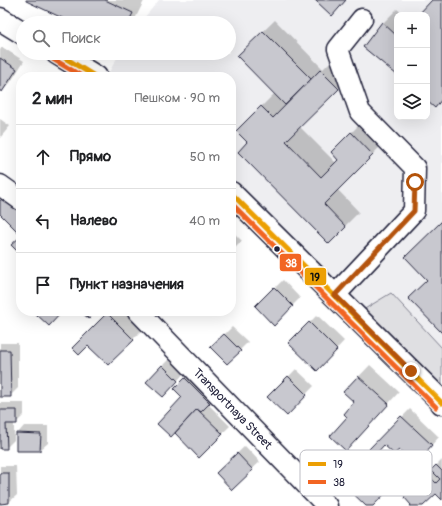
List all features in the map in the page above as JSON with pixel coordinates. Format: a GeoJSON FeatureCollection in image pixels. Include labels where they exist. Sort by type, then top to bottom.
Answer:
{"type":"FeatureCollection","features":[{"type":"Feature","properties":{"kind":"main road"},"geometry":{"type":"LineString","coordinates":[[0,19],[16,29]]}},
{"type":"Feature","properties":{"kind":"main road"},"geometry":{"type":"LineString","coordinates":[[68,60],[88,72]]}},
{"type":"Feature","properties":{"kind":"main road"},"geometry":{"type":"LineString","coordinates":[[236,198],[442,403]]}},
{"type":"Feature","properties":{"kind":"street"},"geometry":{"type":"LineString","coordinates":[[335,295],[414,211],[415,168],[360,112],[338,49],[362,19]]}},
{"type":"Feature","properties":{"kind":"street"},"geometry":{"type":"LineString","coordinates":[[0,185],[16,196]]}},
{"type":"Feature","properties":{"kind":"street","name":"Transportnaya Street"},"geometry":{"type":"LineString","coordinates":[[143,316],[300,478]]}},
{"type":"Feature","properties":{"kind":"street","name":"Transportnaya Street"},"geometry":{"type":"LineString","coordinates":[[317,496],[327,506]]}},
{"type":"Feature","properties":{"kind":"shaded area"},"geometry":{"type":"Polygon","coordinates":[[[159,0],[442,0],[442,388],[236,183],[236,72],[109,72],[116,60],[236,60],[236,16],[146,16],[159,0]]]}},
{"type":"Feature","properties":{"kind":"shaded area"},"geometry":{"type":"Polygon","coordinates":[[[391,293],[442,348],[442,389],[363,310],[391,293]]]}},
{"type":"Feature","properties":{"kind":"building"},"geometry":{"type":"Polygon","coordinates":[[[105,0],[133,13],[132,16],[58,16],[26,1],[105,0]]]}},
{"type":"Feature","properties":{"kind":"building"},"geometry":{"type":"Polygon","coordinates":[[[315,0],[346,0],[332,16],[315,0]]]}},
{"type":"Feature","properties":{"kind":"building"},"geometry":{"type":"Polygon","coordinates":[[[432,0],[442,0],[442,99],[435,108],[430,104],[430,12],[421,12],[432,0]]]}},
{"type":"Feature","properties":{"kind":"building"},"geometry":{"type":"Polygon","coordinates":[[[382,22],[394,33],[394,73],[363,47],[382,22]]]}},
{"type":"Feature","properties":{"kind":"building"},"geometry":{"type":"Polygon","coordinates":[[[263,31],[311,79],[285,105],[237,56],[263,31]]]}},
{"type":"Feature","properties":{"kind":"building"},"geometry":{"type":"Polygon","coordinates":[[[0,58],[17,69],[2,92],[0,91],[0,58]]]}},
{"type":"Feature","properties":{"kind":"building"},"geometry":{"type":"Polygon","coordinates":[[[320,70],[339,89],[286,141],[321,177],[338,160],[331,152],[351,132],[373,155],[324,204],[346,227],[329,244],[238,152],[247,142],[236,131],[261,106],[273,118],[320,70]]]}},
{"type":"Feature","properties":{"kind":"building"},"geometry":{"type":"Polygon","coordinates":[[[4,197],[16,209],[16,230],[0,214],[0,201],[4,197]]]}},
{"type":"Feature","properties":{"kind":"building"},"geometry":{"type":"Polygon","coordinates":[[[442,221],[442,333],[408,298],[427,280],[405,257],[442,221]]]}},
{"type":"Feature","properties":{"kind":"building"},"geometry":{"type":"Polygon","coordinates":[[[16,240],[16,250],[11,245],[16,240]]]}},
{"type":"Feature","properties":{"kind":"building"},"geometry":{"type":"Polygon","coordinates":[[[274,287],[293,306],[274,326],[255,306],[274,287]]]}},
{"type":"Feature","properties":{"kind":"building"},"geometry":{"type":"Polygon","coordinates":[[[38,316],[58,316],[49,326],[38,316]]]}},
{"type":"Feature","properties":{"kind":"building"},"geometry":{"type":"Polygon","coordinates":[[[104,316],[110,316],[134,340],[108,365],[88,346],[79,355],[72,348],[104,316]]]}},
{"type":"Feature","properties":{"kind":"building"},"geometry":{"type":"Polygon","coordinates":[[[309,322],[337,350],[317,371],[288,343],[309,322]]]}},
{"type":"Feature","properties":{"kind":"building"},"geometry":{"type":"Polygon","coordinates":[[[224,334],[241,351],[227,364],[210,347],[224,334]]]}},
{"type":"Feature","properties":{"kind":"building"},"geometry":{"type":"Polygon","coordinates":[[[0,350],[10,350],[11,397],[0,397],[0,350]]]}},
{"type":"Feature","properties":{"kind":"building"},"geometry":{"type":"Polygon","coordinates":[[[162,365],[178,381],[163,397],[146,382],[162,365]]]}},
{"type":"Feature","properties":{"kind":"building"},"geometry":{"type":"Polygon","coordinates":[[[288,376],[307,395],[287,416],[267,397],[288,376]]]}},
{"type":"Feature","properties":{"kind":"building"},"geometry":{"type":"Polygon","coordinates":[[[358,376],[389,404],[347,450],[345,450],[330,436],[347,417],[344,414],[354,402],[343,392],[358,376]]]}},
{"type":"Feature","properties":{"kind":"building"},"geometry":{"type":"Polygon","coordinates":[[[185,378],[210,403],[201,412],[197,409],[171,437],[157,424],[182,397],[174,389],[185,378]]]}},
{"type":"Feature","properties":{"kind":"building"},"geometry":{"type":"Polygon","coordinates":[[[197,409],[223,434],[199,458],[175,433],[197,409]]]}},
{"type":"Feature","properties":{"kind":"building"},"geometry":{"type":"Polygon","coordinates":[[[0,410],[17,410],[17,424],[6,424],[7,449],[0,449],[0,410]]]}},
{"type":"Feature","properties":{"kind":"building"},"geometry":{"type":"Polygon","coordinates":[[[401,416],[432,445],[428,450],[390,450],[384,445],[380,450],[369,449],[401,416]]]}},
{"type":"Feature","properties":{"kind":"building"},"geometry":{"type":"Polygon","coordinates":[[[16,433],[41,434],[40,451],[16,451],[16,433]]]}},
{"type":"Feature","properties":{"kind":"building"},"geometry":{"type":"Polygon","coordinates":[[[237,453],[253,470],[232,490],[216,473],[237,453]]]}},
{"type":"Feature","properties":{"kind":"building"},"geometry":{"type":"Polygon","coordinates":[[[436,465],[442,471],[442,500],[436,494],[423,506],[410,506],[411,505],[404,497],[405,496],[432,496],[432,479],[436,483],[440,479],[432,471],[436,465]]]}},
{"type":"Feature","properties":{"kind":"building"},"geometry":{"type":"Polygon","coordinates":[[[0,473],[9,473],[9,503],[0,504],[0,473]]]}},
{"type":"Feature","properties":{"kind":"building"},"geometry":{"type":"Polygon","coordinates":[[[356,496],[383,496],[373,506],[366,506],[356,496]]]}},
{"type":"Feature","properties":{"kind":"transit line","name":"38"},"geometry":{"type":"LineString","coordinates":[[55,60],[75,72]]}},
{"type":"Feature","properties":{"kind":"transit line","name":"19"},"geometry":{"type":"LineString","coordinates":[[68,60],[88,72]]}},
{"type":"Feature","properties":{"kind":"transit line","name":"19"},"geometry":{"type":"LineString","coordinates":[[236,198],[442,403]]}},
{"type":"Feature","properties":{"kind":"transit line","name":"38"},"geometry":{"type":"LineString","coordinates":[[236,208],[436,407]]}},
{"type":"Feature","properties":{"kind":"route"},"geometry":{"type":"LineString","coordinates":[[411,371],[335,295],[414,211],[415,182]]}}]}
